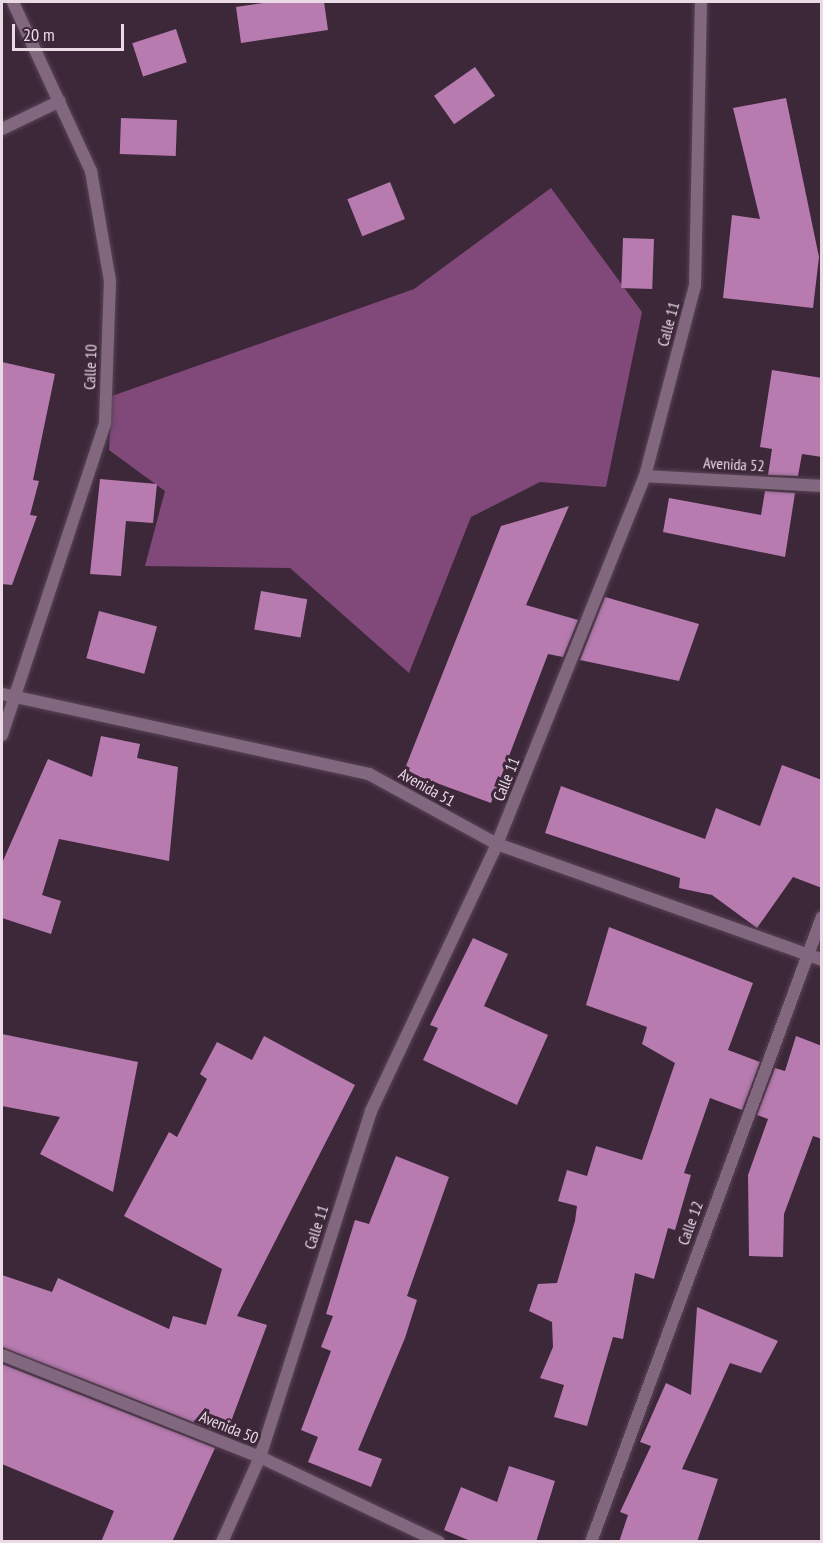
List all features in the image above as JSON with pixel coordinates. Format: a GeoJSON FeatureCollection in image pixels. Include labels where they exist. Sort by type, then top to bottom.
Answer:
{"type":"FeatureCollection","features":[{"type":"Feature","properties":{"kind":"street","name":"Calle 10"},"geometry":{"type":"LineString","coordinates":[[2,735],[8,695],[105,423],[110,281],[91,171],[13,2]]}},
{"type":"Feature","properties":{"kind":"street","name":"Calle 11"},"geometry":{"type":"LineString","coordinates":[[222,1542],[260,1457],[370,1111],[497,844],[645,476],[695,286],[700,2]]}},
{"type":"Feature","properties":{"kind":"street"},"geometry":{"type":"LineString","coordinates":[[2,129],[60,101]]}},
{"type":"Feature","properties":{"kind":"street","name":"Avenida 52"},"geometry":{"type":"LineString","coordinates":[[645,476],[822,486]]}},
{"type":"Feature","properties":{"kind":"street","name":"Avenida 51"},"geometry":{"type":"LineString","coordinates":[[8,695],[369,774],[497,844],[822,960]]}},
{"type":"Feature","properties":{"kind":"street","name":"Calle 12"},"geometry":{"type":"LineString","coordinates":[[591,1542],[805,955],[822,917]]}},
{"type":"Feature","properties":{"kind":"street","name":"Avenida 50"},"geometry":{"type":"LineString","coordinates":[[2,1355],[260,1457],[439,1542]]}},
{"type":"Feature","properties":{"kind":"shaded area"},"geometry":{"type":"Polygon","coordinates":[[[551,188],[642,312],[606,487],[540,482],[471,517],[409,673],[290,568],[145,566],[165,491],[109,450],[112,396],[414,289],[551,188]]]}},
{"type":"Feature","properties":{"kind":"building"},"geometry":{"type":"Polygon","coordinates":[[[270,2],[324,2],[328,30],[241,43],[236,7],[270,2]]]}},
{"type":"Feature","properties":{"kind":"building"},"geometry":{"type":"Polygon","coordinates":[[[176,29],[187,62],[143,77],[132,43],[176,29]]]}},
{"type":"Feature","properties":{"kind":"building"},"geometry":{"type":"Polygon","coordinates":[[[475,67],[495,96],[454,124],[434,96],[475,67]]]}},
{"type":"Feature","properties":{"kind":"building"},"geometry":{"type":"Polygon","coordinates":[[[786,98],[819,257],[813,308],[723,298],[732,215],[760,219],[733,108],[786,98]]]}},
{"type":"Feature","properties":{"kind":"building"},"geometry":{"type":"Polygon","coordinates":[[[121,118],[177,120],[176,156],[120,154],[121,118]]]}},
{"type":"Feature","properties":{"kind":"building"},"geometry":{"type":"Polygon","coordinates":[[[390,182],[405,219],[362,236],[347,199],[390,182]]]}},
{"type":"Feature","properties":{"kind":"building"},"geometry":{"type":"Polygon","coordinates":[[[623,238],[654,239],[652,289],[621,288],[623,238]]]}},
{"type":"Feature","properties":{"kind":"building"},"geometry":{"type":"Polygon","coordinates":[[[2,362],[55,374],[33,480],[39,481],[30,515],[37,516],[12,585],[2,584],[2,362]]]}},
{"type":"Feature","properties":{"kind":"building"},"geometry":{"type":"Polygon","coordinates":[[[772,370],[822,378],[822,457],[802,454],[798,476],[768,475],[772,449],[760,447],[772,370]]]}},
{"type":"Feature","properties":{"kind":"building"},"geometry":{"type":"Polygon","coordinates":[[[100,479],[157,484],[153,523],[126,521],[121,576],[90,574],[100,479]]]}},
{"type":"Feature","properties":{"kind":"building"},"geometry":{"type":"Polygon","coordinates":[[[765,491],[795,493],[785,557],[663,532],[669,498],[761,515],[765,491]]]}},
{"type":"Feature","properties":{"kind":"building"},"geometry":{"type":"Polygon","coordinates":[[[569,506],[526,605],[578,620],[563,657],[548,654],[491,803],[404,771],[501,526],[569,506]]]}},
{"type":"Feature","properties":{"kind":"building"},"geometry":{"type":"Polygon","coordinates":[[[261,591],[307,599],[301,638],[254,629],[261,591]]]}},
{"type":"Feature","properties":{"kind":"building"},"geometry":{"type":"Polygon","coordinates":[[[605,597],[699,624],[679,681],[580,660],[605,597]]]}},
{"type":"Feature","properties":{"kind":"building"},"geometry":{"type":"Polygon","coordinates":[[[99,611],[157,627],[144,674],[86,658],[99,611]]]}},
{"type":"Feature","properties":{"kind":"building"},"geometry":{"type":"Polygon","coordinates":[[[101,736],[140,744],[137,758],[178,767],[169,861],[59,839],[42,895],[61,901],[51,934],[2,918],[2,863],[48,759],[92,777],[101,736]]]}},
{"type":"Feature","properties":{"kind":"building"},"geometry":{"type":"Polygon","coordinates":[[[782,765],[822,780],[822,888],[793,877],[757,928],[712,895],[679,888],[680,878],[545,833],[561,786],[705,839],[716,808],[760,826],[782,765]]]}},
{"type":"Feature","properties":{"kind":"building"},"geometry":{"type":"Polygon","coordinates":[[[609,927],[753,983],[728,1050],[760,1062],[742,1110],[710,1098],[684,1173],[691,1175],[675,1230],[668,1228],[654,1279],[635,1273],[623,1339],[613,1337],[587,1426],[554,1417],[564,1385],[540,1378],[553,1347],[552,1322],[529,1311],[538,1284],[557,1283],[575,1221],[577,1206],[558,1201],[567,1170],[587,1176],[596,1146],[642,1160],[675,1063],[642,1044],[647,1027],[586,1005],[609,927]]]}},
{"type":"Feature","properties":{"kind":"building"},"geometry":{"type":"Polygon","coordinates":[[[473,938],[508,954],[484,1006],[548,1035],[517,1105],[423,1060],[438,1028],[430,1025],[473,938]]]}},
{"type":"Feature","properties":{"kind":"building"},"geometry":{"type":"Polygon","coordinates":[[[2,1034],[138,1062],[113,1192],[40,1154],[60,1117],[2,1106],[2,1034]]]}},
{"type":"Feature","properties":{"kind":"building"},"geometry":{"type":"Polygon","coordinates":[[[264,1036],[355,1085],[237,1316],[267,1325],[226,1435],[2,1347],[2,1275],[52,1292],[58,1278],[169,1329],[173,1316],[206,1325],[222,1269],[124,1216],[169,1132],[177,1137],[207,1079],[200,1074],[217,1042],[252,1060],[264,1036]]]}},
{"type":"Feature","properties":{"kind":"building"},"geometry":{"type":"Polygon","coordinates":[[[796,1036],[822,1046],[822,1139],[813,1136],[784,1214],[783,1257],[749,1256],[748,1175],[768,1119],[757,1115],[775,1068],[785,1071],[796,1036]]]}},
{"type":"Feature","properties":{"kind":"building"},"geometry":{"type":"Polygon","coordinates":[[[396,1156],[449,1177],[407,1296],[417,1300],[405,1338],[358,1450],[382,1459],[371,1487],[308,1462],[318,1437],[301,1430],[331,1351],[321,1347],[333,1316],[326,1314],[355,1220],[369,1224],[396,1156]]]}},
{"type":"Feature","properties":{"kind":"building"},"geometry":{"type":"Polygon","coordinates":[[[697,1307],[778,1341],[761,1373],[730,1363],[682,1469],[718,1479],[697,1542],[619,1542],[628,1515],[620,1512],[651,1446],[640,1442],[666,1383],[691,1395],[697,1307]]]}},
{"type":"Feature","properties":{"kind":"building"},"geometry":{"type":"Polygon","coordinates":[[[2,1364],[215,1448],[172,1542],[101,1542],[114,1511],[2,1464],[2,1364]]]}},
{"type":"Feature","properties":{"kind":"building"},"geometry":{"type":"Polygon","coordinates":[[[509,1466],[555,1481],[536,1542],[473,1542],[444,1530],[461,1487],[497,1502],[509,1466]]]}}]}
